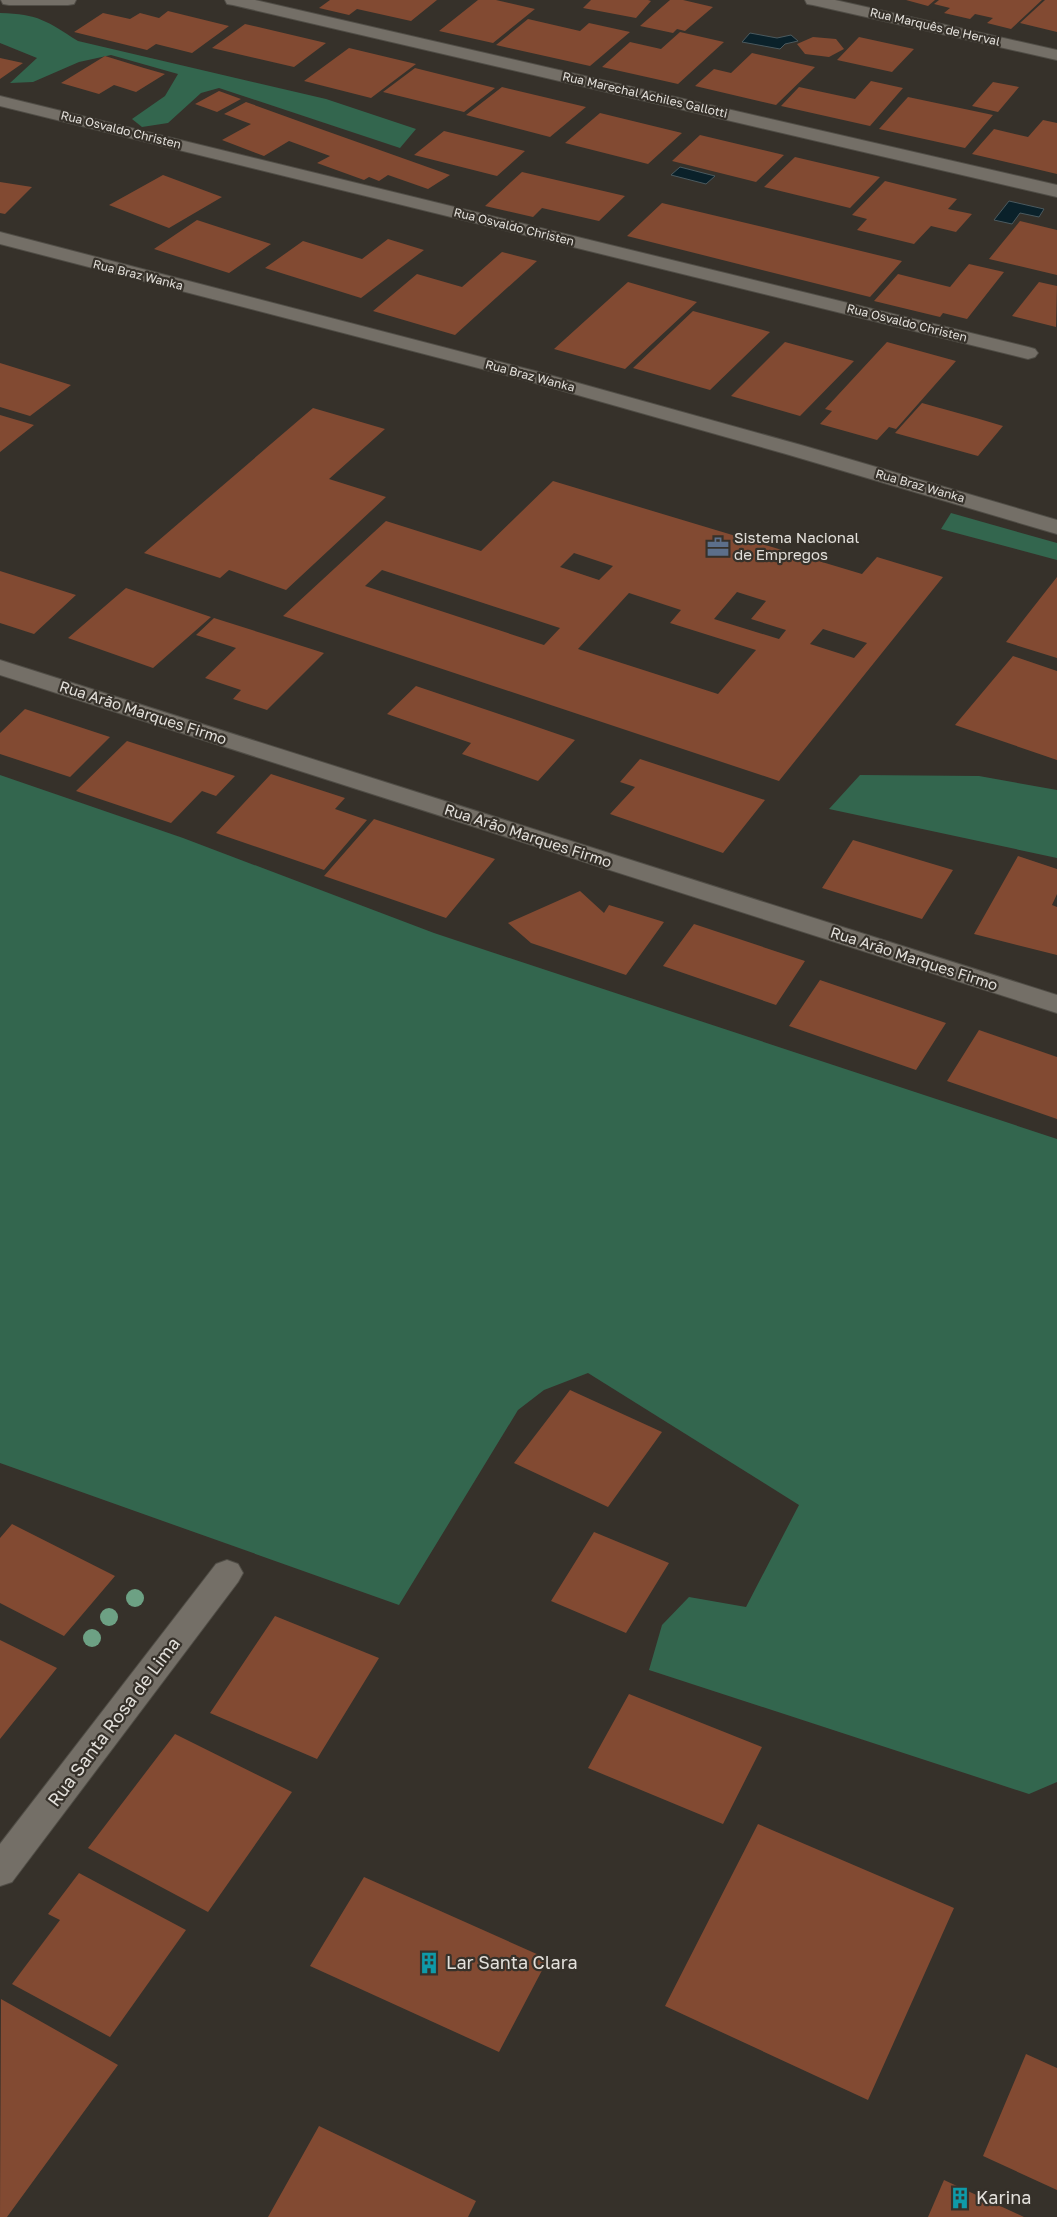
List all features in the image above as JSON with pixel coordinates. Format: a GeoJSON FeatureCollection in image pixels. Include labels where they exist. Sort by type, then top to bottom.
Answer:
{"type":"FeatureCollection","features":[{"type":"Feature","properties":{"kind":"street"},"geometry":{"type":"LineString","coordinates":[[10,0],[68,0]]}},
{"type":"Feature","properties":{"kind":"street","name":"Rua Marechal Achiles Gallotti"},"geometry":{"type":"LineString","coordinates":[[233,0],[1057,191]]}},
{"type":"Feature","properties":{"kind":"street","name":"Rua Marquês de Herval"},"geometry":{"type":"LineString","coordinates":[[813,0],[1057,55]]}},
{"type":"Feature","properties":{"kind":"street","name":"Rua Osvaldo Christen"},"geometry":{"type":"LineString","coordinates":[[0,100],[1028,353]]}},
{"type":"Feature","properties":{"kind":"street","name":"Rua Braz Wanka"},"geometry":{"type":"LineString","coordinates":[[0,238],[120,271],[527,375],[1057,527]]}},
{"type":"Feature","properties":{"kind":"street","name":"Rua Arão Marques Firmo"},"geometry":{"type":"LineString","coordinates":[[0,667],[1057,1004]]}},
{"type":"Feature","properties":{"kind":"street","name":"Rua Santa Rosa de Lima"},"geometry":{"type":"LineString","coordinates":[[0,1871],[227,1573]]}},
{"type":"Feature","properties":{"kind":"green space"},"geometry":{"type":"Polygon","coordinates":[[[0,13],[24,15],[42,20],[78,41],[326,99],[416,129],[400,148],[219,88],[201,93],[168,123],[142,127],[132,119],[165,96],[178,74],[111,55],[79,62],[33,82],[10,83],[37,58],[0,43],[0,13]]]}},
{"type":"Feature","properties":{"kind":"green space"},"geometry":{"type":"Polygon","coordinates":[[[951,513],[1057,543],[1057,560],[941,529],[951,513]]]}},
{"type":"Feature","properties":{"kind":"green space"},"geometry":{"type":"Polygon","coordinates":[[[0,775],[183,838],[434,933],[1057,1139],[1057,1782],[1029,1794],[649,1670],[662,1625],[689,1597],[746,1607],[799,1505],[588,1373],[544,1390],[518,1410],[399,1605],[0,1463],[0,775]]]}},
{"type":"Feature","properties":{"kind":"green space"},"geometry":{"type":"Polygon","coordinates":[[[860,775],[979,776],[1057,790],[1057,858],[829,809],[860,775]]]}},
{"type":"Feature","properties":{"kind":"water"},"geometry":{"type":"Polygon","coordinates":[[[750,33],[777,38],[791,35],[798,41],[785,44],[780,49],[742,42],[750,33]]]}},
{"type":"Feature","properties":{"kind":"water"},"geometry":{"type":"Polygon","coordinates":[[[680,167],[715,176],[706,184],[671,175],[680,167]]]}},
{"type":"Feature","properties":{"kind":"water"},"geometry":{"type":"Polygon","coordinates":[[[1009,201],[1044,209],[1039,217],[1020,213],[1012,224],[994,220],[1009,201]]]}},
{"type":"Feature","properties":{"kind":"building"},"geometry":{"type":"Polygon","coordinates":[[[330,0],[437,0],[411,21],[357,9],[349,15],[319,8],[330,0]]]}},
{"type":"Feature","properties":{"kind":"building"},"geometry":{"type":"Polygon","coordinates":[[[478,0],[496,0],[535,9],[493,43],[439,31],[478,0]]]}},
{"type":"Feature","properties":{"kind":"building"},"geometry":{"type":"Polygon","coordinates":[[[591,0],[651,1],[636,18],[583,8],[591,0]]]}},
{"type":"Feature","properties":{"kind":"building"},"geometry":{"type":"Polygon","coordinates":[[[670,0],[683,0],[713,7],[685,31],[677,29],[673,33],[640,26],[670,0]]]}},
{"type":"Feature","properties":{"kind":"building"},"geometry":{"type":"Polygon","coordinates":[[[906,0],[935,0],[928,6],[906,0]]]}},
{"type":"Feature","properties":{"kind":"building"},"geometry":{"type":"Polygon","coordinates":[[[939,0],[1042,0],[1011,29],[987,23],[993,18],[975,14],[970,19],[944,13],[950,8],[934,4],[939,0]]]}},
{"type":"Feature","properties":{"kind":"building"},"geometry":{"type":"Polygon","coordinates":[[[1045,0],[1057,0],[1057,32],[1020,23],[1045,0]]]}},
{"type":"Feature","properties":{"kind":"building"},"geometry":{"type":"Polygon","coordinates":[[[168,11],[229,26],[192,53],[156,44],[147,50],[74,32],[103,13],[130,19],[140,13],[159,18],[168,11]]]}},
{"type":"Feature","properties":{"kind":"building"},"geometry":{"type":"Polygon","coordinates":[[[528,19],[580,31],[589,23],[630,32],[590,66],[496,45],[528,19]]]}},
{"type":"Feature","properties":{"kind":"building"},"geometry":{"type":"Polygon","coordinates":[[[245,24],[326,43],[294,67],[212,48],[245,24]]]}},
{"type":"Feature","properties":{"kind":"building"},"geometry":{"type":"Polygon","coordinates":[[[680,32],[724,42],[678,84],[602,67],[630,42],[661,49],[680,32]]]}},
{"type":"Feature","properties":{"kind":"building"},"geometry":{"type":"Polygon","coordinates":[[[813,37],[836,39],[844,49],[829,57],[805,54],[797,44],[813,37]]]}},
{"type":"Feature","properties":{"kind":"building"},"geometry":{"type":"Polygon","coordinates":[[[859,37],[914,49],[892,72],[837,60],[859,37]]]}},
{"type":"Feature","properties":{"kind":"building"},"geometry":{"type":"Polygon","coordinates":[[[349,48],[416,64],[371,98],[304,81],[349,48]]]}},
{"type":"Feature","properties":{"kind":"building"},"geometry":{"type":"Polygon","coordinates":[[[752,53],[815,67],[776,105],[695,86],[714,69],[731,73],[752,53]]]}},
{"type":"Feature","properties":{"kind":"building"},"geometry":{"type":"Polygon","coordinates":[[[105,56],[165,74],[136,92],[114,85],[99,94],[61,83],[105,56]]]}},
{"type":"Feature","properties":{"kind":"building"},"geometry":{"type":"Polygon","coordinates":[[[0,58],[23,63],[0,79],[0,58]]]}},
{"type":"Feature","properties":{"kind":"building"},"geometry":{"type":"Polygon","coordinates":[[[415,68],[495,88],[464,112],[383,92],[415,68]]]}},
{"type":"Feature","properties":{"kind":"building"},"geometry":{"type":"Polygon","coordinates":[[[871,81],[903,88],[870,126],[781,106],[799,87],[855,99],[871,81]]]}},
{"type":"Feature","properties":{"kind":"building"},"geometry":{"type":"Polygon","coordinates":[[[993,82],[1019,87],[998,112],[972,106],[993,82]]]}},
{"type":"Feature","properties":{"kind":"building"},"geometry":{"type":"Polygon","coordinates":[[[502,87],[586,107],[550,137],[466,115],[502,87]]]}},
{"type":"Feature","properties":{"kind":"building"},"geometry":{"type":"Polygon","coordinates":[[[219,91],[241,99],[217,112],[195,104],[219,91]]]}},
{"type":"Feature","properties":{"kind":"building"},"geometry":{"type":"Polygon","coordinates":[[[908,97],[993,115],[965,148],[879,129],[908,97]]]}},
{"type":"Feature","properties":{"kind":"building"},"geometry":{"type":"Polygon","coordinates":[[[246,102],[450,175],[428,189],[388,175],[379,181],[369,177],[364,180],[317,163],[330,156],[289,141],[264,156],[222,140],[251,124],[224,114],[246,102]]]}},
{"type":"Feature","properties":{"kind":"building"},"geometry":{"type":"Polygon","coordinates":[[[600,113],[682,133],[648,164],[565,143],[600,113]]]}},
{"type":"Feature","properties":{"kind":"building"},"geometry":{"type":"Polygon","coordinates":[[[1043,120],[1057,123],[1057,174],[972,154],[994,129],[1028,137],[1043,120]]]}},
{"type":"Feature","properties":{"kind":"building"},"geometry":{"type":"Polygon","coordinates":[[[444,131],[525,151],[497,176],[414,155],[444,131]]]}},
{"type":"Feature","properties":{"kind":"building"},"geometry":{"type":"Polygon","coordinates":[[[700,135],[784,155],[756,182],[672,161],[700,135]]]}},
{"type":"Feature","properties":{"kind":"building"},"geometry":{"type":"Polygon","coordinates":[[[795,157],[880,177],[850,208],[764,187],[795,157]]]}},
{"type":"Feature","properties":{"kind":"building"},"geometry":{"type":"Polygon","coordinates":[[[522,172],[625,196],[599,221],[542,208],[533,217],[485,206],[522,172]]]}},
{"type":"Feature","properties":{"kind":"building"},"geometry":{"type":"Polygon","coordinates":[[[163,175],[222,197],[169,228],[109,205],[163,175]]]}},
{"type":"Feature","properties":{"kind":"building"},"geometry":{"type":"Polygon","coordinates":[[[885,181],[957,199],[948,209],[972,214],[956,232],[931,226],[914,244],[857,230],[867,219],[852,215],[885,181]]]}},
{"type":"Feature","properties":{"kind":"building"},"geometry":{"type":"Polygon","coordinates":[[[0,182],[32,187],[5,214],[0,213],[0,182]]]}},
{"type":"Feature","properties":{"kind":"building"},"geometry":{"type":"Polygon","coordinates":[[[662,203],[902,261],[870,297],[627,236],[662,203]]]}},
{"type":"Feature","properties":{"kind":"building"},"geometry":{"type":"Polygon","coordinates":[[[197,220],[271,244],[229,273],[154,249],[197,220]]]}},
{"type":"Feature","properties":{"kind":"building"},"geometry":{"type":"Polygon","coordinates":[[[1020,221],[1057,230],[1057,275],[989,259],[1020,221]]]}},
{"type":"Feature","properties":{"kind":"building"},"geometry":{"type":"Polygon","coordinates":[[[388,239],[424,250],[361,298],[265,268],[303,241],[362,259],[388,239]]]}},
{"type":"Feature","properties":{"kind":"building"},"geometry":{"type":"Polygon","coordinates":[[[502,252],[537,261],[455,335],[373,311],[417,274],[462,287],[502,252]]]}},
{"type":"Feature","properties":{"kind":"building"},"geometry":{"type":"Polygon","coordinates":[[[969,264],[1004,272],[967,319],[943,313],[940,317],[874,301],[898,274],[950,287],[969,264]]]}},
{"type":"Feature","properties":{"kind":"building"},"geometry":{"type":"Polygon","coordinates":[[[628,282],[697,302],[625,369],[554,349],[628,282]]]}},
{"type":"Feature","properties":{"kind":"building"},"geometry":{"type":"Polygon","coordinates":[[[1039,282],[1057,286],[1056,327],[1012,316],[1039,282]]]}},
{"type":"Feature","properties":{"kind":"building"},"geometry":{"type":"Polygon","coordinates":[[[693,311],[770,332],[710,390],[633,368],[693,311]]]}},
{"type":"Feature","properties":{"kind":"building"},"geometry":{"type":"Polygon","coordinates":[[[785,342],[854,361],[800,416],[731,396],[785,342]]]}},
{"type":"Feature","properties":{"kind":"building"},"geometry":{"type":"Polygon","coordinates":[[[887,342],[956,361],[896,429],[889,427],[877,440],[820,424],[832,411],[825,409],[887,342]]]}},
{"type":"Feature","properties":{"kind":"building"},"geometry":{"type":"Polygon","coordinates":[[[0,363],[71,385],[30,416],[0,407],[0,363]]]}},
{"type":"Feature","properties":{"kind":"building"},"geometry":{"type":"Polygon","coordinates":[[[922,403],[1003,426],[978,456],[895,433],[922,403]]]}},
{"type":"Feature","properties":{"kind":"building"},"geometry":{"type":"Polygon","coordinates":[[[313,408],[385,429],[329,479],[386,497],[286,590],[229,570],[220,578],[144,553],[313,408]]]}},
{"type":"Feature","properties":{"kind":"building"},"geometry":{"type":"Polygon","coordinates":[[[0,415],[34,425],[0,452],[0,415]]]}},
{"type":"Feature","properties":{"kind":"building"},"geometry":{"type":"Polygon","coordinates":[[[553,481],[862,574],[877,557],[943,577],[779,781],[283,616],[386,521],[481,551],[553,481]],[[574,553],[560,567],[599,580],[613,566],[574,553]],[[382,570],[365,586],[544,645],[560,628],[382,570]],[[737,592],[714,619],[779,639],[786,630],[751,619],[766,601],[737,592]],[[629,593],[578,649],[718,694],[756,650],[670,623],[681,610],[629,593]],[[823,629],[810,644],[854,658],[867,643],[823,629]]]}},
{"type":"Feature","properties":{"kind":"building"},"geometry":{"type":"Polygon","coordinates":[[[0,571],[76,595],[34,634],[0,623],[0,571]]]}},
{"type":"Feature","properties":{"kind":"building"},"geometry":{"type":"Polygon","coordinates":[[[1057,577],[1057,658],[1006,642],[1057,577]]]}},
{"type":"Feature","properties":{"kind":"building"},"geometry":{"type":"Polygon","coordinates":[[[126,588],[211,617],[153,668],[68,638],[126,588]]]}},
{"type":"Feature","properties":{"kind":"building"},"geometry":{"type":"Polygon","coordinates":[[[214,618],[324,653],[267,710],[233,699],[241,690],[205,678],[236,648],[196,635],[214,618]]]}},
{"type":"Feature","properties":{"kind":"building"},"geometry":{"type":"Polygon","coordinates":[[[1013,656],[1057,671],[1057,760],[955,725],[1013,656]]]}},
{"type":"Feature","properties":{"kind":"building"},"geometry":{"type":"Polygon","coordinates":[[[416,686],[575,740],[538,781],[462,754],[471,743],[387,714],[416,686]]]}},
{"type":"Feature","properties":{"kind":"building"},"geometry":{"type":"Polygon","coordinates":[[[25,709],[110,737],[70,777],[0,754],[0,733],[25,709]]]}},
{"type":"Feature","properties":{"kind":"building"},"geometry":{"type":"Polygon","coordinates":[[[127,741],[235,776],[216,796],[202,791],[171,823],[76,791],[127,741]]]}},
{"type":"Feature","properties":{"kind":"building"},"geometry":{"type":"Polygon","coordinates":[[[640,759],[765,800],[723,853],[610,814],[635,787],[620,782],[640,759]]]}},
{"type":"Feature","properties":{"kind":"building"},"geometry":{"type":"Polygon","coordinates":[[[271,774],[345,798],[335,809],[367,820],[324,870],[216,833],[271,774]]]}},
{"type":"Feature","properties":{"kind":"building"},"geometry":{"type":"Polygon","coordinates":[[[374,819],[495,859],[446,918],[324,876],[374,819]]]}},
{"type":"Feature","properties":{"kind":"building"},"geometry":{"type":"Polygon","coordinates":[[[853,840],[953,870],[922,919],[822,888],[853,840]]]}},
{"type":"Feature","properties":{"kind":"building"},"geometry":{"type":"Polygon","coordinates":[[[1018,856],[1057,869],[1057,894],[1052,905],[1057,907],[1057,955],[974,934],[1018,856]]]}},
{"type":"Feature","properties":{"kind":"building"},"geometry":{"type":"Polygon","coordinates":[[[580,891],[604,913],[609,905],[664,922],[626,975],[531,943],[508,923],[580,891]]]}},
{"type":"Feature","properties":{"kind":"building"},"geometry":{"type":"Polygon","coordinates":[[[694,924],[805,961],[776,1005],[663,966],[694,924]]]}},
{"type":"Feature","properties":{"kind":"building"},"geometry":{"type":"Polygon","coordinates":[[[820,980],[946,1023],[916,1070],[789,1026],[820,980]]]}},
{"type":"Feature","properties":{"kind":"building"},"geometry":{"type":"Polygon","coordinates":[[[979,1030],[1057,1057],[1057,1119],[947,1081],[979,1030]]]}},
{"type":"Feature","properties":{"kind":"building"},"geometry":{"type":"Polygon","coordinates":[[[570,1390],[662,1432],[608,1507],[514,1463],[570,1390]]]}},
{"type":"Feature","properties":{"kind":"building"},"geometry":{"type":"Polygon","coordinates":[[[12,1524],[115,1576],[64,1636],[0,1603],[0,1538],[12,1524]]]}},
{"type":"Feature","properties":{"kind":"building"},"geometry":{"type":"Polygon","coordinates":[[[594,1532],[669,1563],[626,1633],[551,1601],[594,1532]]]}},
{"type":"Feature","properties":{"kind":"building"},"geometry":{"type":"Polygon","coordinates":[[[275,1616],[379,1658],[317,1759],[210,1713],[275,1616]]]}},
{"type":"Feature","properties":{"kind":"building"},"geometry":{"type":"Polygon","coordinates":[[[0,1640],[57,1668],[0,1739],[0,1640]]]}},
{"type":"Feature","properties":{"kind":"building"},"geometry":{"type":"Polygon","coordinates":[[[629,1694],[762,1747],[723,1824],[588,1768],[629,1694]]]}},
{"type":"Feature","properties":{"kind":"building"},"geometry":{"type":"Polygon","coordinates":[[[175,1734],[292,1792],[208,1912],[88,1848],[175,1734]]]}},
{"type":"Feature","properties":{"kind":"building"},"geometry":{"type":"Polygon","coordinates":[[[758,1824],[954,1908],[868,2100],[665,2006],[758,1824]]]}},
{"type":"Feature","properties":{"kind":"building"},"geometry":{"type":"Polygon","coordinates":[[[79,1873],[186,1930],[110,2037],[12,1984],[60,1920],[48,1914],[79,1873]]]}},
{"type":"Feature","properties":{"kind":"building","name":"Lar Santa Clara"},"geometry":{"type":"Polygon","coordinates":[[[364,1877],[548,1959],[499,2052],[310,1966],[364,1877]]]}},
{"type":"Feature","properties":{"kind":"building"},"geometry":{"type":"Polygon","coordinates":[[[1,1999],[118,2065],[7,2217],[0,2217],[1,1999]]]}},
{"type":"Feature","properties":{"kind":"building"},"geometry":{"type":"Polygon","coordinates":[[[1026,2054],[1057,2068],[1057,2190],[983,2156],[1026,2054]]]}},
{"type":"Feature","properties":{"kind":"building"},"geometry":{"type":"Polygon","coordinates":[[[319,2126],[476,2201],[468,2217],[268,2217],[319,2126]]]}},
{"type":"Feature","properties":{"kind":"building","name":"Karina"},"geometry":{"type":"Polygon","coordinates":[[[944,2180],[1024,2217],[928,2217],[944,2180]]]}},
{"type":"Feature","properties":{"kind":"place","name":"Sistema Nacional de Empregos"},"geometry":{"type":"Point","coordinates":[718,547]}},
{"type":"Feature","properties":{"kind":"place","name":"Lar Santa Clara"},"geometry":{"type":"Point","coordinates":[429,1963]}},
{"type":"Feature","properties":{"kind":"place","name":"Karina"},"geometry":{"type":"Point","coordinates":[960,2198]}}]}
